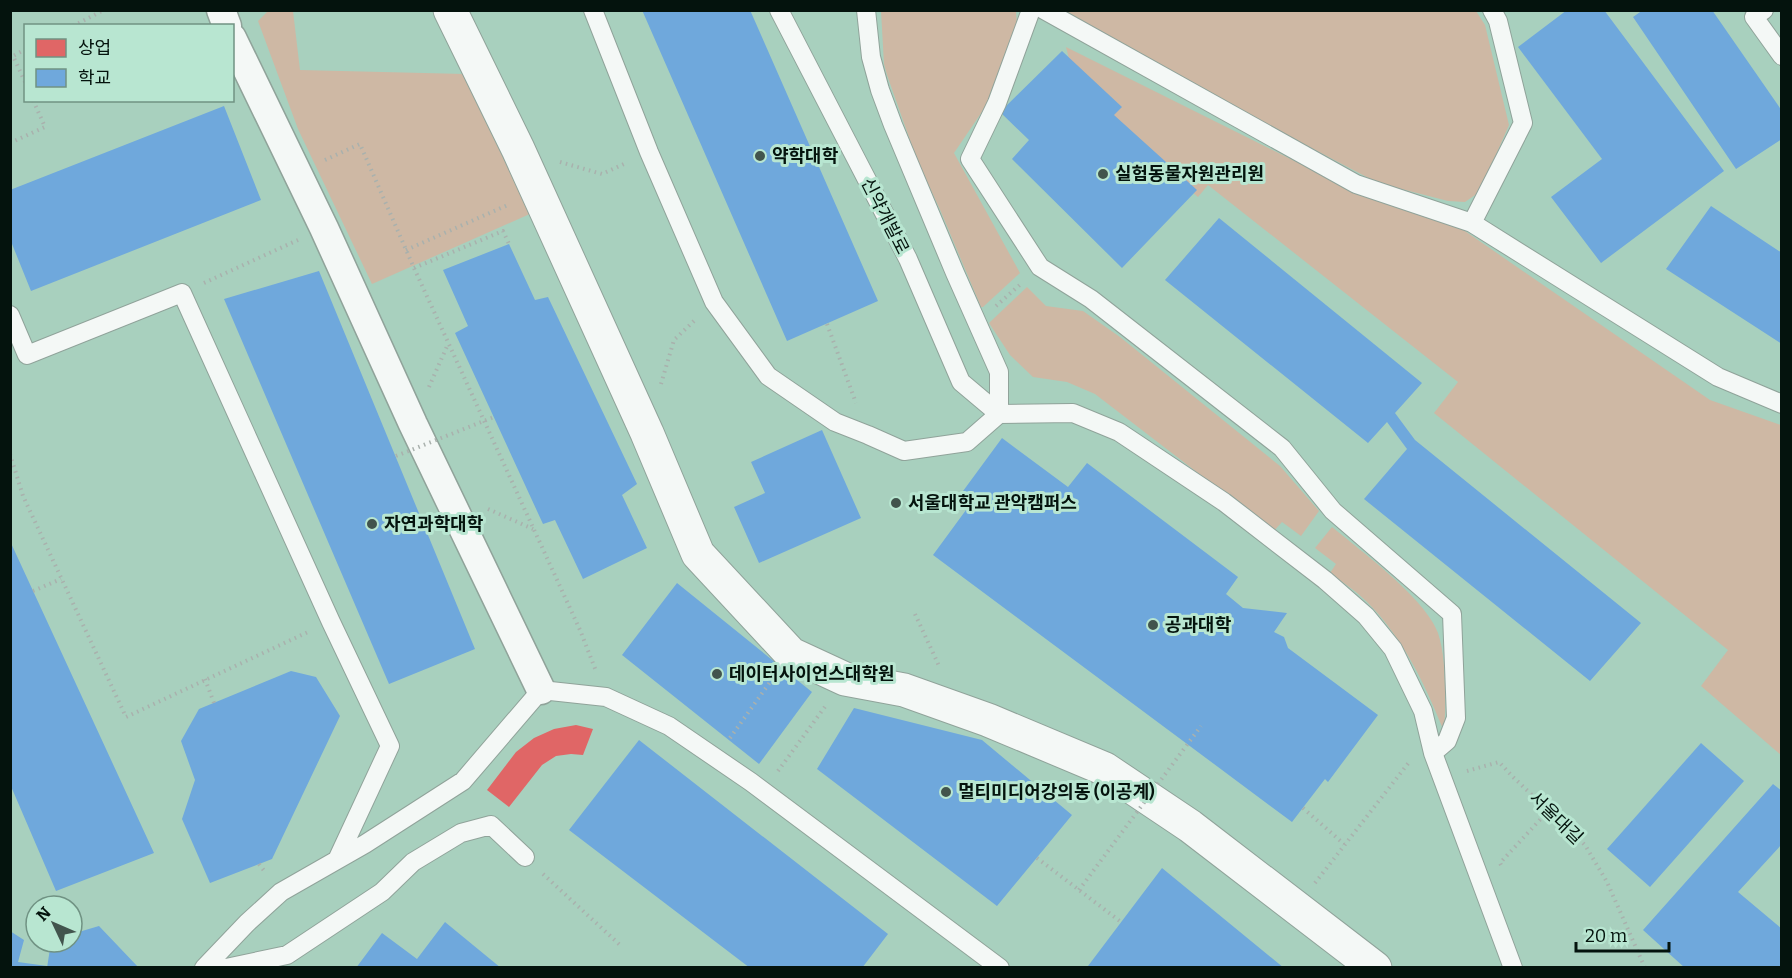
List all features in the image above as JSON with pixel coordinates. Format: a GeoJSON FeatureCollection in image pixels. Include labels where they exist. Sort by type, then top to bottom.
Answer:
{"type":"FeatureCollection","features":[{"type":"Feature","properties":{"kind":"street"},"geometry":{"type":"LineString","coordinates":[[220,10],[226,24]]}},
{"type":"Feature","properties":{"kind":"street"},"geometry":{"type":"LineString","coordinates":[[450,10],[518,148],[698,554],[791,654],[845,679],[904,690],[988,720],[1105,769],[1190,826],[1375,968]]}},
{"type":"Feature","properties":{"kind":"street"},"geometry":{"type":"LineString","coordinates":[[234,42],[541,690]]}},
{"type":"Feature","properties":{"kind":"lane"},"geometry":{"type":"LineString","coordinates":[[593,10],[649,152],[714,302],[768,376],[835,422],[904,451],[967,442],[999,414],[1073,413],[1119,432],[1224,502],[1325,580],[1366,615],[1393,649],[1423,711],[1433,753],[1513,968]]}},
{"type":"Feature","properties":{"kind":"lane","name":"신약개발로"},"geometry":{"type":"LineString","coordinates":[[779,10],[908,259],[962,382],[999,414]]}},
{"type":"Feature","properties":{"kind":"lane"},"geometry":{"type":"LineString","coordinates":[[866,10],[871,57],[880,90],[955,273],[999,372],[999,414]]}},
{"type":"Feature","properties":{"kind":"lane"},"geometry":{"type":"LineString","coordinates":[[1030,10],[997,104],[970,159],[1040,267],[1091,299],[1282,448],[1333,511],[1452,614],[1456,718],[1448,741],[1433,753]]}},
{"type":"Feature","properties":{"kind":"lane"},"geometry":{"type":"LineString","coordinates":[[1044,10],[1356,184],[1472,223],[1718,377],[1782,404]]}},
{"type":"Feature","properties":{"kind":"lane"},"geometry":{"type":"LineString","coordinates":[[1472,223],[1523,123],[1498,21],[1492,10]]}},
{"type":"Feature","properties":{"kind":"lane"},"geometry":{"type":"LineString","coordinates":[[1764,10],[1754,17],[1782,56]]}},
{"type":"Feature","properties":{"kind":"lane"},"geometry":{"type":"LineString","coordinates":[[10,315],[27,355],[182,293],[331,622],[390,746],[337,860]]}},
{"type":"Feature","properties":{"kind":"lane"},"geometry":{"type":"LineString","coordinates":[[204,968],[247,923],[281,892],[337,860],[463,781],[541,690],[606,697],[669,726],[763,792],[1000,968]]}},
{"type":"Feature","properties":{"kind":"lane"},"geometry":{"type":"LineString","coordinates":[[226,968],[287,955],[382,892],[414,862],[461,832],[491,825],[525,857]]}},
{"type":"Feature","properties":{"kind":"path"},"geometry":{"type":"LineString","coordinates":[[77,24],[104,10]]}},
{"type":"Feature","properties":{"kind":"path"},"geometry":{"type":"LineString","coordinates":[[11,55],[24,80]]}},
{"type":"Feature","properties":{"kind":"path"},"geometry":{"type":"LineString","coordinates":[[10,143],[45,127],[34,102]]}},
{"type":"Feature","properties":{"kind":"path"},"geometry":{"type":"LineString","coordinates":[[297,173],[360,144],[414,268],[580,630],[606,697]]}},
{"type":"Feature","properties":{"kind":"path"},"geometry":{"type":"LineString","coordinates":[[518,148],[602,174],[649,152]]}},
{"type":"Feature","properties":{"kind":"path"},"geometry":{"type":"LineString","coordinates":[[406,250],[537,192]]}},
{"type":"Feature","properties":{"kind":"path"},"geometry":{"type":"LineString","coordinates":[[182,293],[324,228]]}},
{"type":"Feature","properties":{"kind":"path"},"geometry":{"type":"LineString","coordinates":[[414,268],[503,231],[509,244]]}},
{"type":"Feature","properties":{"kind":"path"},"geometry":{"type":"LineString","coordinates":[[978,322],[1040,267]]}},
{"type":"Feature","properties":{"kind":"path"},"geometry":{"type":"LineString","coordinates":[[646,433],[674,340],[714,302]]}},
{"type":"Feature","properties":{"kind":"path"},"geometry":{"type":"LineString","coordinates":[[826,324],[868,435]]}},
{"type":"Feature","properties":{"kind":"path"},"geometry":{"type":"LineString","coordinates":[[396,456],[494,417]]}},
{"type":"Feature","properties":{"kind":"path"},"geometry":{"type":"LineString","coordinates":[[10,454],[23,496],[126,717],[331,622]]}},
{"type":"Feature","properties":{"kind":"path"},"geometry":{"type":"LineString","coordinates":[[33,591],[61,579]]}},
{"type":"Feature","properties":{"kind":"path"},"geometry":{"type":"LineString","coordinates":[[915,614],[959,710]]}},
{"type":"Feature","properties":{"kind":"path"},"geometry":{"type":"LineString","coordinates":[[716,758],[791,654]]}},
{"type":"Feature","properties":{"kind":"path"},"geometry":{"type":"LineString","coordinates":[[205,679],[214,703]]}},
{"type":"Feature","properties":{"kind":"path"},"geometry":{"type":"LineString","coordinates":[[763,792],[845,679]]}},
{"type":"Feature","properties":{"kind":"path"},"geometry":{"type":"LineString","coordinates":[[1079,890],[1201,726]]}},
{"type":"Feature","properties":{"kind":"path"},"geometry":{"type":"LineString","coordinates":[[1296,906],[1409,761],[1433,753]]}},
{"type":"Feature","properties":{"kind":"path","name":"서울대길"},"geometry":{"type":"LineString","coordinates":[[1442,778],[1499,762],[1585,844],[1607,882],[1645,968]]}},
{"type":"Feature","properties":{"kind":"path"},"geometry":{"type":"LineString","coordinates":[[1303,808],[1344,844]]}},
{"type":"Feature","properties":{"kind":"path"},"geometry":{"type":"LineString","coordinates":[[1503,874],[1500,863],[1549,810]]}},
{"type":"Feature","properties":{"kind":"path"},"geometry":{"type":"LineString","coordinates":[[525,857],[620,945]]}},
{"type":"Feature","properties":{"kind":"path"},"geometry":{"type":"LineString","coordinates":[[1037,858],[1121,922]]}},
{"type":"Feature","properties":{"kind":"shaded area","name":"서울대학교 관악캠퍼스"},"geometry":{"type":"Polygon","coordinates":[[[11,11],[1781,11],[1781,967],[11,967],[11,11]]]}},
{"type":"Feature","properties":{"kind":"shaded area"},"geometry":{"type":"Polygon","coordinates":[[[268,11],[293,11],[300,70],[465,74],[532,213],[372,284],[298,129],[258,21],[268,11]]]}},
{"type":"Feature","properties":{"kind":"shaded area"},"geometry":{"type":"Polygon","coordinates":[[[881,11],[1016,11],[1017,26],[990,100],[954,153],[1020,273],[983,307],[981,307],[917,160],[887,75],[884,64],[881,11]]]}},
{"type":"Feature","properties":{"kind":"shaded area"},"geometry":{"type":"Polygon","coordinates":[[[1051,11],[1476,11],[1485,25],[1509,125],[1478,193],[1465,202],[1448,201],[1378,183],[1051,11]]]}},
{"type":"Feature","properties":{"kind":"shaded area"},"geometry":{"type":"Polygon","coordinates":[[[1066,47],[1355,191],[1462,229],[1710,400],[1781,425],[1781,755],[1701,686],[1728,650],[1434,413],[1458,382],[1208,185],[1198,197],[1079,98],[1066,47]]]}},
{"type":"Feature","properties":{"kind":"shaded area"},"geometry":{"type":"Polygon","coordinates":[[[1027,287],[1046,306],[1083,311],[1120,337],[1280,466],[1319,511],[1301,536],[1282,522],[1273,532],[1095,394],[1067,382],[1033,377],[1010,355],[989,323],[1027,287]]]}},
{"type":"Feature","properties":{"kind":"shaded area"},"geometry":{"type":"Polygon","coordinates":[[[1332,527],[1407,591],[1431,620],[1438,633],[1444,662],[1445,720],[1443,729],[1420,678],[1391,630],[1363,598],[1330,573],[1336,564],[1315,548],[1332,527]]]}},
{"type":"Feature","properties":{"kind":"building: 상업"},"geometry":{"type":"Polygon","coordinates":[[[576,725],[593,729],[583,755],[556,756],[542,765],[509,807],[487,790],[516,752],[534,738],[554,729],[576,725]]]}},
{"type":"Feature","properties":{"kind":"building: 학교","name":"약학대학"},"geometry":{"type":"Polygon","coordinates":[[[642,10],[750,10],[878,301],[787,341],[642,10]]]}},
{"type":"Feature","properties":{"kind":"building: 학교"},"geometry":{"type":"Polygon","coordinates":[[[1567,10],[1604,10],[1724,171],[1601,263],[1551,197],[1602,159],[1518,47],[1567,10]]]}},
{"type":"Feature","properties":{"kind":"building: 학교"},"geometry":{"type":"Polygon","coordinates":[[[1643,10],[1712,10],[1782,111],[1782,139],[1736,169],[1633,17],[1643,10]]]}},
{"type":"Feature","properties":{"kind":"building: 학교","name":"실험동물자원관리원"},"geometry":{"type":"Polygon","coordinates":[[[1062,51],[1122,107],[1114,115],[1197,190],[1122,268],[1012,159],[1029,140],[1000,112],[1062,51]]]}},
{"type":"Feature","properties":{"kind":"building: 학교"},"geometry":{"type":"Polygon","coordinates":[[[224,106],[261,200],[31,291],[10,239],[10,190],[224,106]]]}},
{"type":"Feature","properties":{"kind":"building: 학교"},"geometry":{"type":"Polygon","coordinates":[[[1711,206],[1782,253],[1782,344],[1666,269],[1711,206]]]}},
{"type":"Feature","properties":{"kind":"building: 학교"},"geometry":{"type":"Polygon","coordinates":[[[1219,218],[1422,383],[1395,413],[1415,440],[1641,623],[1590,681],[1364,499],[1407,449],[1387,422],[1368,443],[1165,280],[1219,218]]]}},
{"type":"Feature","properties":{"kind":"building: 학교","name":"자연과학대학"},"geometry":{"type":"Polygon","coordinates":[[[509,244],[535,300],[548,297],[637,484],[622,495],[647,548],[583,579],[555,520],[543,524],[455,333],[468,326],[443,270],[509,244]]]}},
{"type":"Feature","properties":{"kind":"building: 학교","name":"자연과학대학"},"geometry":{"type":"Polygon","coordinates":[[[319,271],[475,649],[389,684],[224,299],[319,271]]]}},
{"type":"Feature","properties":{"kind":"building: 학교"},"geometry":{"type":"Polygon","coordinates":[[[822,430],[861,518],[759,563],[734,507],[765,493],[751,462],[822,430]]]}},
{"type":"Feature","properties":{"kind":"building: 학교","name":"공과대학"},"geometry":{"type":"Polygon","coordinates":[[[1002,438],[1068,487],[1087,463],[1238,577],[1226,594],[1243,608],[1287,613],[1274,632],[1284,637],[1288,648],[1378,715],[1328,782],[1325,779],[1292,822],[933,555],[966,510],[955,502],[1002,438]]]}},
{"type":"Feature","properties":{"kind":"building: 학교"},"geometry":{"type":"Polygon","coordinates":[[[10,541],[154,853],[56,891],[10,784],[10,541]]]}},
{"type":"Feature","properties":{"kind":"building: 학교","name":"데이터사이언스대학원"},"geometry":{"type":"Polygon","coordinates":[[[677,583],[812,692],[759,764],[622,655],[677,583]]]}},
{"type":"Feature","properties":{"kind":"building: 학교"},"geometry":{"type":"Polygon","coordinates":[[[291,671],[316,677],[340,716],[272,859],[210,883],[182,819],[195,780],[181,741],[199,709],[291,671]]]}},
{"type":"Feature","properties":{"kind":"building: 학교","name":"멀티미디어강의동 (이공계)"},"geometry":{"type":"Polygon","coordinates":[[[854,708],[982,740],[1072,815],[997,906],[817,769],[854,708]]]}},
{"type":"Feature","properties":{"kind":"building: 학교"},"geometry":{"type":"Polygon","coordinates":[[[639,740],[888,934],[862,968],[750,968],[569,830],[639,740]]]}},
{"type":"Feature","properties":{"kind":"building: 학교"},"geometry":{"type":"Polygon","coordinates":[[[1701,743],[1744,781],[1650,887],[1607,849],[1701,743]]]}},
{"type":"Feature","properties":{"kind":"building: 학교"},"geometry":{"type":"Polygon","coordinates":[[[1773,784],[1782,791],[1782,844],[1738,892],[1782,929],[1782,968],[1685,968],[1643,930],[1773,784]]]}},
{"type":"Feature","properties":{"kind":"building: 학교"},"geometry":{"type":"Polygon","coordinates":[[[1162,868],[1284,968],[1088,966],[1162,868]]]}},
{"type":"Feature","properties":{"kind":"building: 학교"},"geometry":{"type":"Polygon","coordinates":[[[445,922],[501,968],[356,968],[382,933],[417,959],[445,922]]]}},
{"type":"Feature","properties":{"kind":"building: 학교"},"geometry":{"type":"Polygon","coordinates":[[[99,926],[139,968],[47,968],[49,954],[84,954],[84,930],[99,926]]]}},
{"type":"Feature","properties":{"kind":"building: 학교"},"geometry":{"type":"Polygon","coordinates":[[[10,931],[24,940],[18,962],[47,966],[47,968],[10,968],[10,931]]]}},
{"type":"Feature","properties":{"kind":"place","name":"약학대학"},"geometry":{"type":"Point","coordinates":[760,156]}},
{"type":"Feature","properties":{"kind":"place","name":"실험동물자원관리원"},"geometry":{"type":"Point","coordinates":[1103,174]}},
{"type":"Feature","properties":{"kind":"place","name":"서울대학교 관악캠퍼스"},"geometry":{"type":"Point","coordinates":[896,503]}},
{"type":"Feature","properties":{"kind":"place","name":"자연과학대학"},"geometry":{"type":"Point","coordinates":[372,524]}},
{"type":"Feature","properties":{"kind":"place","name":"공과대학"},"geometry":{"type":"Point","coordinates":[1153,625]}},
{"type":"Feature","properties":{"kind":"place","name":"데이터사이언스대학원"},"geometry":{"type":"Point","coordinates":[717,674]}},
{"type":"Feature","properties":{"kind":"place","name":"멀티미디어강의동 (이공계)"},"geometry":{"type":"Point","coordinates":[946,792]}}]}
